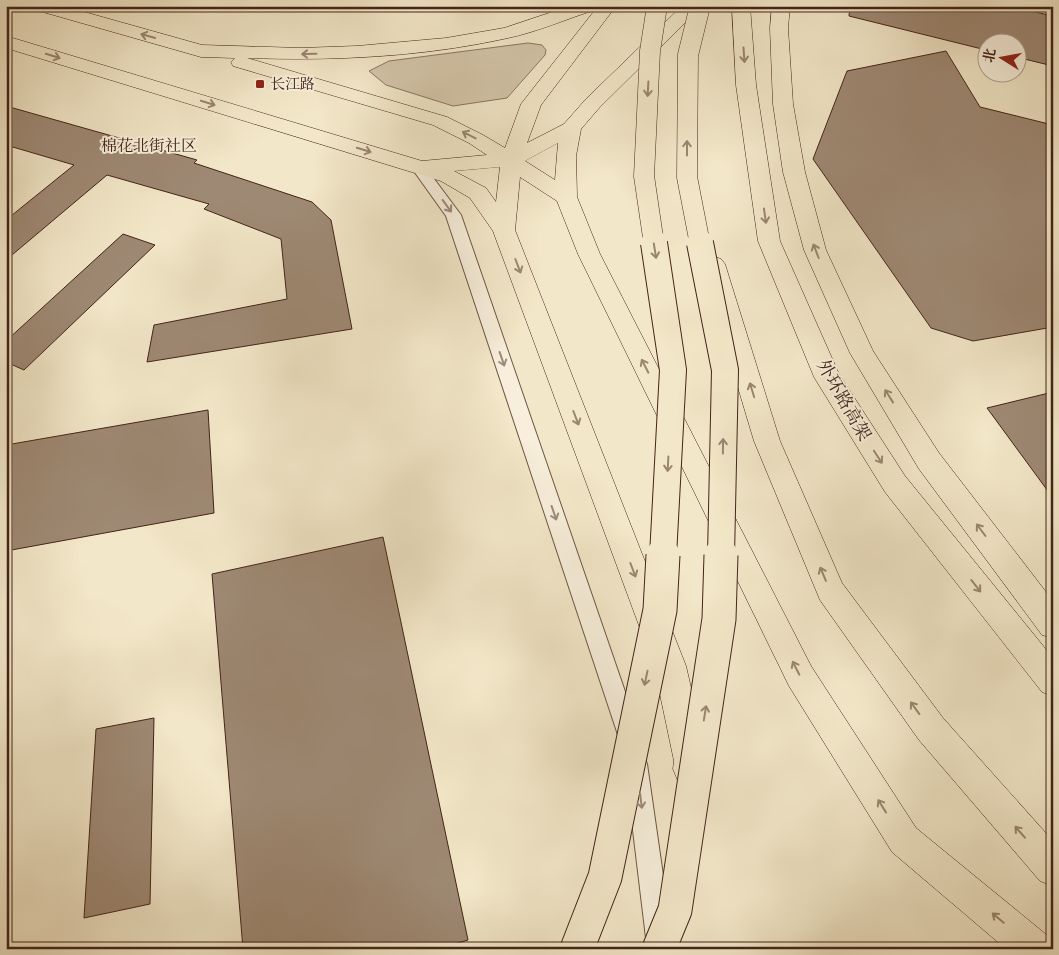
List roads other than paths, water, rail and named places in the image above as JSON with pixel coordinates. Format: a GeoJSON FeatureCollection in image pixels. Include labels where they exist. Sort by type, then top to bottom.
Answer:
{"type":"FeatureCollection","features":[{"type":"Feature","properties":{"kind":"main road"},"geometry":{"type":"LineString","coordinates":[[42,6],[440,121],[476,139],[511,160],[566,197]]}},
{"type":"Feature","properties":{"kind":"main road"},"geometry":{"type":"LineString","coordinates":[[201,51],[301,54],[358,52],[446,44],[507,32],[589,6]]}},
{"type":"Feature","properties":{"kind":"main road"},"geometry":{"type":"LineString","coordinates":[[504,230],[511,160],[531,104],[607,6]]}},
{"type":"Feature","properties":{"kind":"main road"},"geometry":{"type":"LineString","coordinates":[[577,949],[605,877],[660,610],[673,370],[644,176],[650,51],[657,6]]}},
{"type":"Feature","properties":{"kind":"main road"},"geometry":{"type":"LineString","coordinates":[[418,166],[511,160],[571,128],[593,103],[693,6]]}},
{"type":"Feature","properties":{"kind":"main road"},"geometry":{"type":"LineString","coordinates":[[660,949],[675,910],[719,619],[725,370],[687,177],[688,55],[700,6]]}},
{"type":"Feature","properties":{"kind":"main road","name":"外环路高架"},"geometry":{"type":"LineString","coordinates":[[741,6],[746,85],[769,241],[826,377],[895,484],[1053,682]]}},
{"type":"Feature","properties":{"kind":"main road"},"geometry":{"type":"LineString","coordinates":[[781,6],[779,28],[783,104],[794,172],[815,250],[862,353],[924,452],[1053,624]]}},
{"type":"Feature","properties":{"kind":"main road"},"geometry":{"type":"LineString","coordinates":[[6,42],[418,166],[448,176],[478,193],[504,230],[670,666],[691,761],[660,949]]}},
{"type":"Feature","properties":{"kind":"main road"},"geometry":{"type":"LineString","coordinates":[[571,128],[566,156],[566,197],[589,254],[791,659],[810,693],[904,840],[1035,949]]}},
{"type":"Feature","properties":{"kind":"main road"},"geometry":{"type":"LineString","coordinates":[[687,177],[767,441],[831,592],[931,729],[1053,868]]}},
{"type":"Feature","properties":{"kind":"lane"},"geometry":{"type":"LineString","coordinates":[[418,166],[453,215],[635,754],[660,949]]}},
{"type":"Feature","properties":{"kind":"place","name":"长江路"},"geometry":{"type":"Point","coordinates":[260,84]}},
{"type":"Feature","properties":{"kind":"district","name":"棉花北街社区"},"geometry":{"type":"Point","coordinates":[149,145]}}]}
